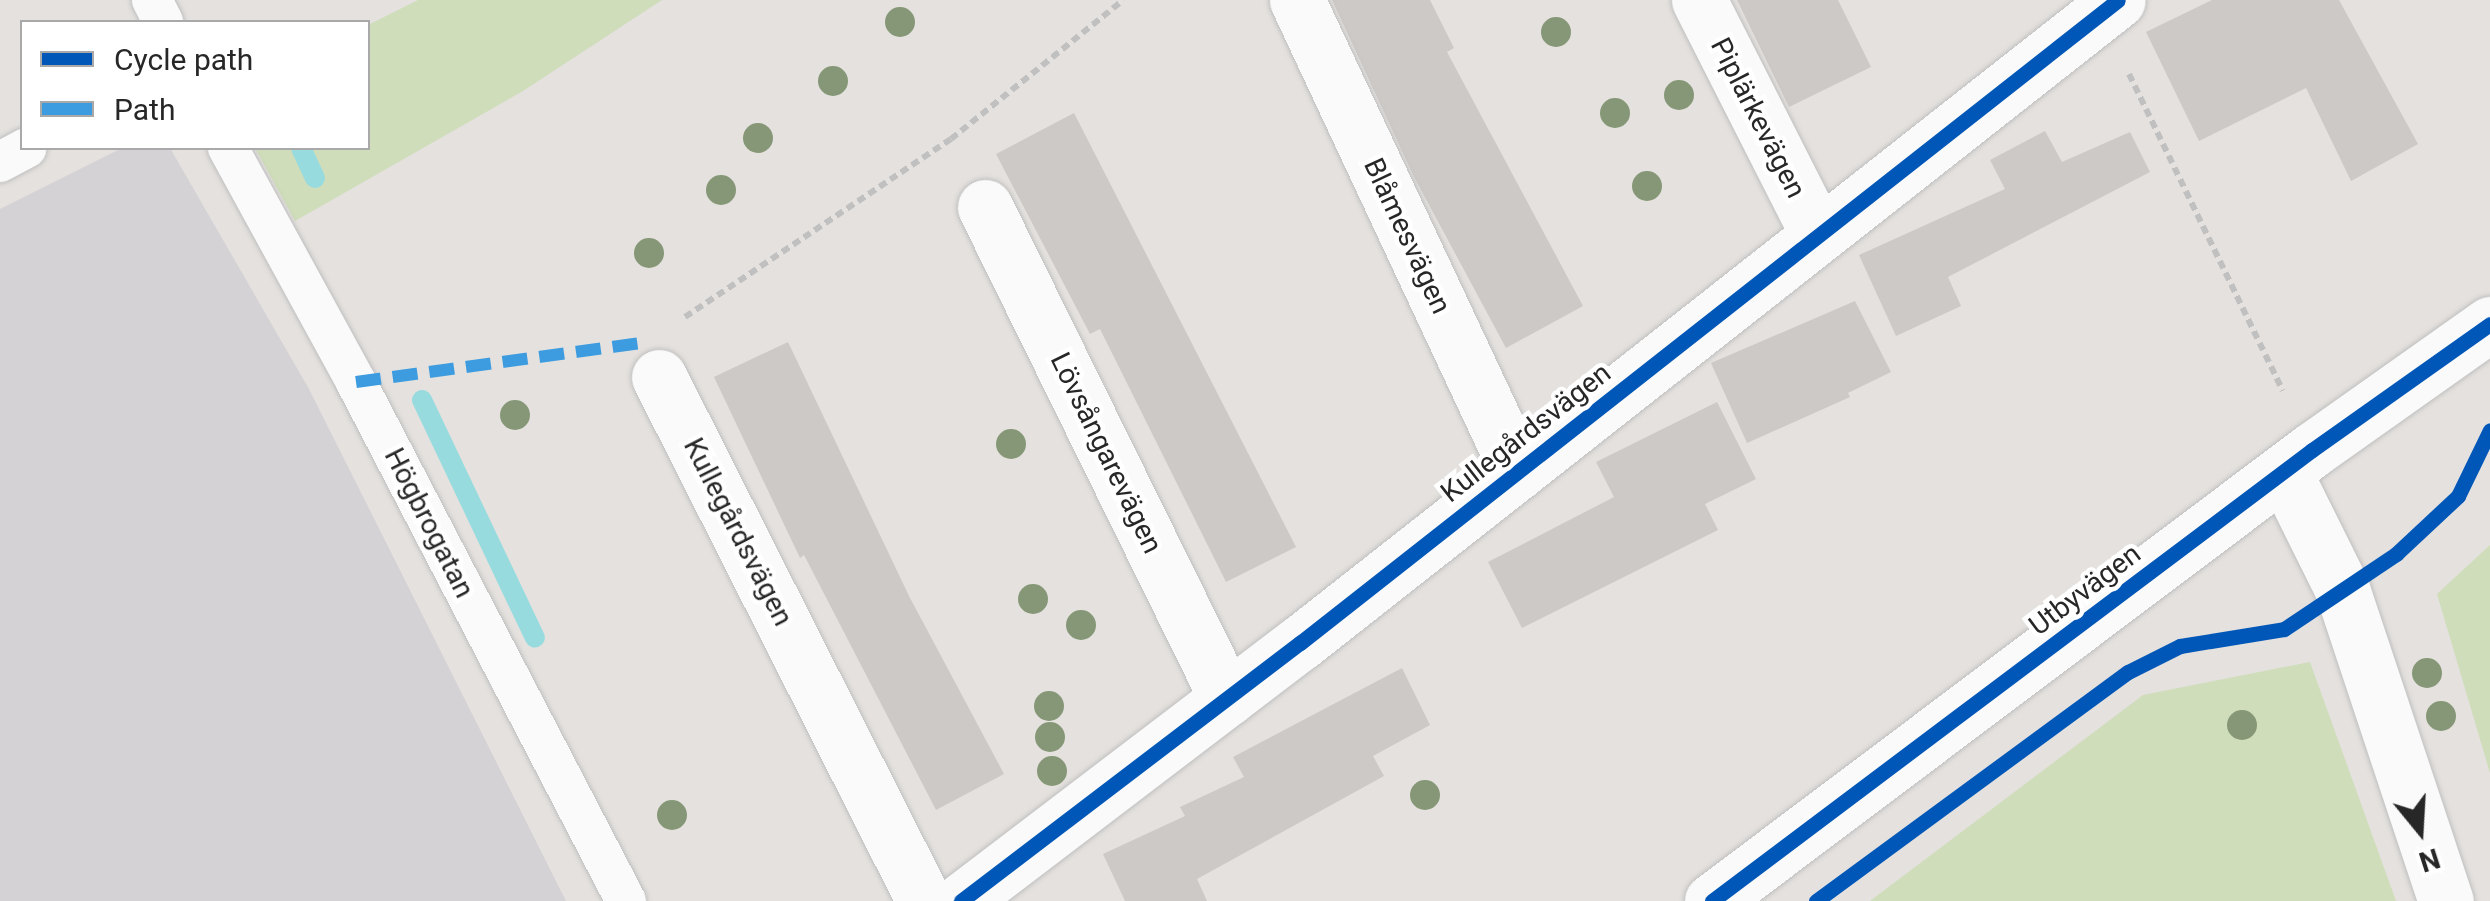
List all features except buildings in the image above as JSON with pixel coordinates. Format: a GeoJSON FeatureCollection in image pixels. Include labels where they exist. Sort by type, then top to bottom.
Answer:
{"type":"FeatureCollection","features":[{"type":"Feature","properties":{"kind":"street","name":"Blåmesvägen"},"geometry":{"type":"LineString","coordinates":[[1296,0],[1518,472]]}},
{"type":"Feature","properties":{"kind":"street","name":"Piplärkevägen"},"geometry":{"type":"LineString","coordinates":[[1699,0],[1818,235]]}},
{"type":"Feature","properties":{"kind":"street","name":"Kullegårdsvägen"},"geometry":{"type":"LineString","coordinates":[[961,901],[1518,472],[2104,5]]}},
{"type":"Feature","properties":{"kind":"street","name":"Lövsångarevägen"},"geometry":{"type":"LineString","coordinates":[[985,207],[1228,699]]}},
{"type":"Feature","properties":{"kind":"street","name":"Utbyvägen"},"geometry":{"type":"LineString","coordinates":[[1712,901],[2298,461],[2490,324]]}},
{"type":"Feature","properties":{"kind":"street","name":"Kullegårdsvägen"},"geometry":{"type":"LineString","coordinates":[[660,377],[924,901]]}},
{"type":"Feature","properties":{"kind":"street"},"geometry":{"type":"LineString","coordinates":[[2298,461],[2446,901]]}},
{"type":"Feature","properties":{"kind":"lane"},"geometry":{"type":"LineString","coordinates":[[0,162],[22,150]]}},
{"type":"Feature","properties":{"kind":"lane","name":"Högbrogatan"},"geometry":{"type":"LineString","coordinates":[[229,150],[356,382],[626,901]]}},
{"type":"Feature","properties":{"kind":"path"},"geometry":{"type":"LineString","coordinates":[[660,377],[648,342],[951,139],[1123,0]]}},
{"type":"Feature","properties":{"kind":"path"},"geometry":{"type":"LineString","coordinates":[[2104,5],[2298,461]]}},
{"type":"Feature","properties":{"kind":"shaded area"},"geometry":{"type":"Polygon","coordinates":[[[118,150],[171,150],[309,389],[566,901],[0,901],[0,209],[118,150]]]}},
{"type":"Feature","properties":{"kind":"green space"},"geometry":{"type":"Polygon","coordinates":[[[418,0],[662,0],[523,91],[295,221],[256,150],[370,150],[370,24],[418,0]]]}},
{"type":"Feature","properties":{"kind":"green space"},"geometry":{"type":"Polygon","coordinates":[[[2490,545],[2490,773],[2437,594],[2490,545]]]}},
{"type":"Feature","properties":{"kind":"green space"},"geometry":{"type":"Polygon","coordinates":[[[2310,662],[2396,901],[1870,901],[2143,695],[2310,662]]]}},
{"type":"Feature","properties":{"kind":"waterway"},"geometry":{"type":"LineString","coordinates":[[302,150],[315,178]]}},
{"type":"Feature","properties":{"kind":"waterway"},"geometry":{"type":"LineString","coordinates":[[422,400],[535,638]]}},
{"type":"Feature","properties":{"kind":"marked path"},"geometry":{"type":"LineString","coordinates":[[356,382],[648,342]]}},
{"type":"Feature","properties":{"kind":"cycle path"},"geometry":{"type":"LineString","coordinates":[[961,901],[1300,643],[2118,0]]}},
{"type":"Feature","properties":{"kind":"cycle path"},"geometry":{"type":"LineString","coordinates":[[1712,901],[2312,450],[2490,324]]}},
{"type":"Feature","properties":{"kind":"cycle path"},"geometry":{"type":"LineString","coordinates":[[1816,901],[2128,672],[2180,646],[2284,629],[2396,554],[2458,496],[2490,430]]}}]}
